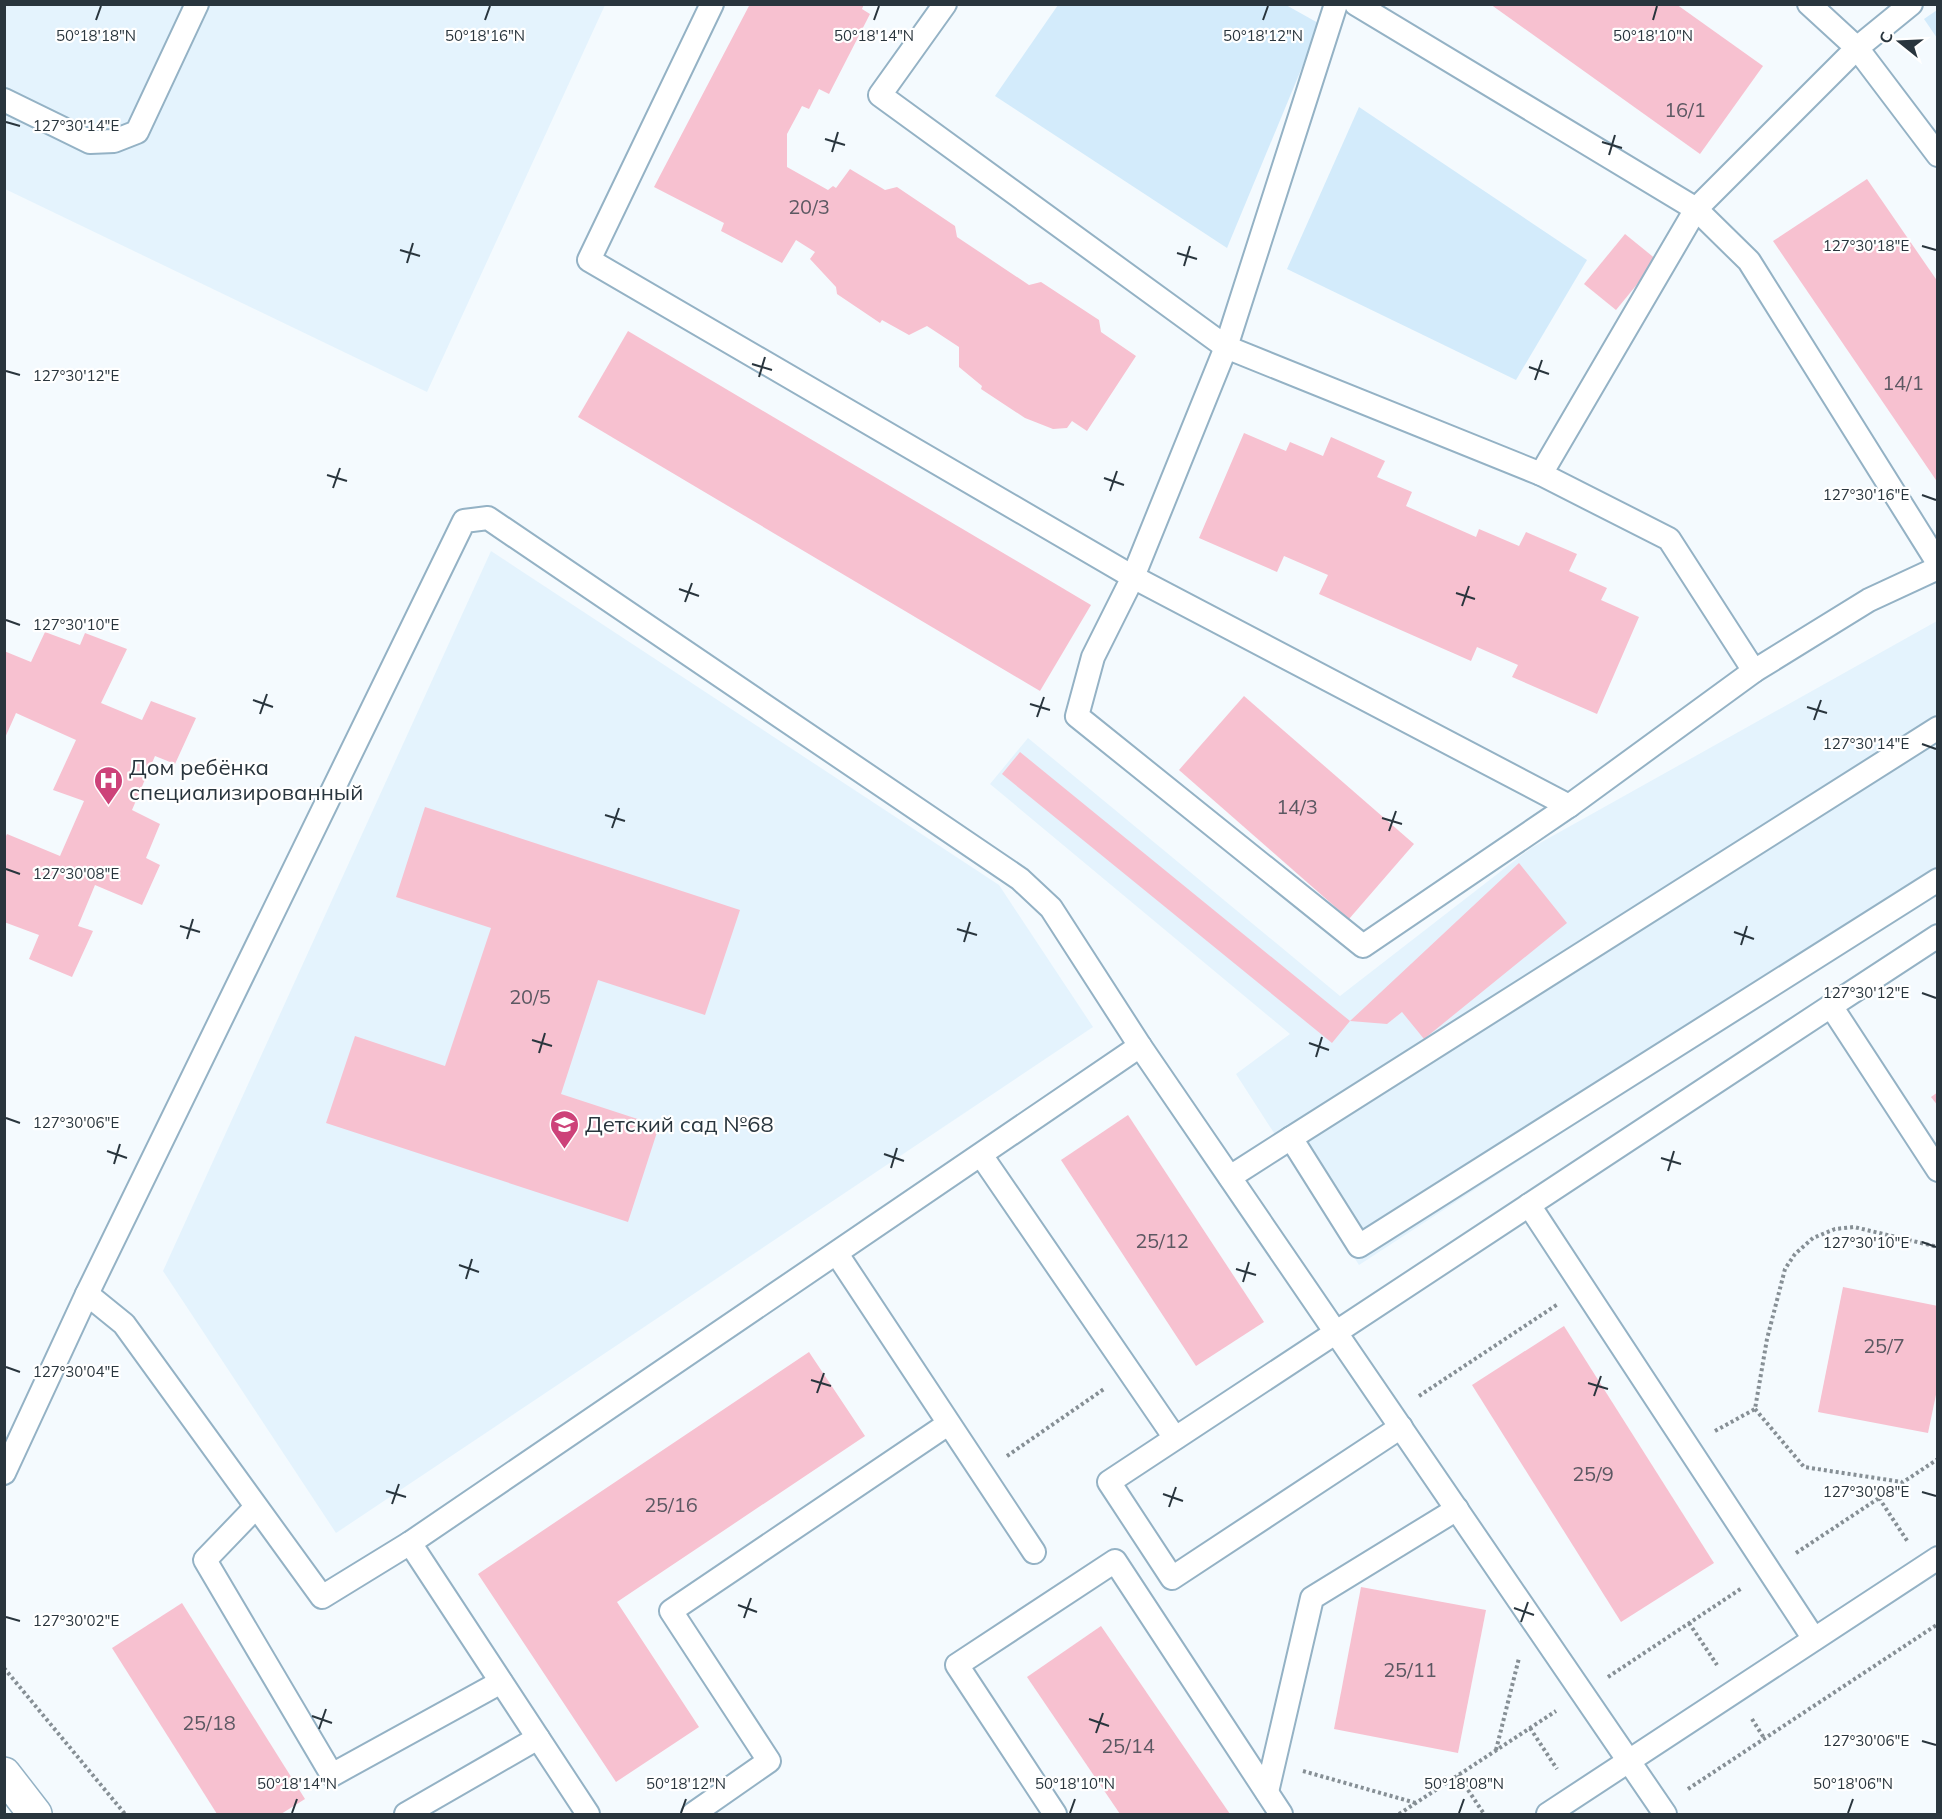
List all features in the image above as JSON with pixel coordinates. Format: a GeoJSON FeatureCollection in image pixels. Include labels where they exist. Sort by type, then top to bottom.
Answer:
{"type":"FeatureCollection","features":[{"type":"Feature","properties":{"kind":"street"},"geometry":{"type":"LineString","coordinates":[[4,1774],[35,1815]]}},
{"type":"Feature","properties":{"kind":"lane"},"geometry":{"type":"LineString","coordinates":[[4,100],[90,142],[114,141],[137,132],[197,4]]}},
{"type":"Feature","properties":{"kind":"lane"},"geometry":{"type":"LineString","coordinates":[[712,4],[589,260],[1133,577],[1569,806]]}},
{"type":"Feature","properties":{"kind":"lane"},"geometry":{"type":"LineString","coordinates":[[945,4],[879,95],[1226,347],[1541,474],[1669,539],[1754,671]]}},
{"type":"Feature","properties":{"kind":"lane"},"geometry":{"type":"LineString","coordinates":[[1336,4],[1226,347],[1133,577],[1093,657],[1077,716],[1363,946],[1569,806],[1754,671],[1869,600],[1938,568]]}},
{"type":"Feature","properties":{"kind":"lane"},"geometry":{"type":"LineString","coordinates":[[1356,4],[1696,209],[1749,261],[1938,563]]}},
{"type":"Feature","properties":{"kind":"lane"},"geometry":{"type":"LineString","coordinates":[[1809,4],[1857,48],[1938,155]]}},
{"type":"Feature","properties":{"kind":"lane"},"geometry":{"type":"LineString","coordinates":[[1541,474],[1696,209],[1857,48],[1911,4]]}},
{"type":"Feature","properties":{"kind":"lane"},"geometry":{"type":"LineString","coordinates":[[4,1473],[87,1294],[464,521],[489,518],[1020,879],[1051,908],[1140,1046],[1663,1811]]}},
{"type":"Feature","properties":{"kind":"lane"},"geometry":{"type":"LineString","coordinates":[[1230,1177],[1938,728]]}},
{"type":"Feature","properties":{"kind":"lane"},"geometry":{"type":"LineString","coordinates":[[1291,1138],[1359,1246],[1938,880]]}},
{"type":"Feature","properties":{"kind":"lane"},"geometry":{"type":"LineString","coordinates":[[1396,1420],[1172,1578],[1109,1482],[1938,936]]}},
{"type":"Feature","properties":{"kind":"lane"},"geometry":{"type":"LineString","coordinates":[[1831,1006],[1938,1170]]}},
{"type":"Feature","properties":{"kind":"lane"},"geometry":{"type":"LineString","coordinates":[[87,1294],[124,1324],[322,1597],[410,1543],[1140,1046]]}},
{"type":"Feature","properties":{"kind":"lane"},"geometry":{"type":"LineString","coordinates":[[981,1155],[1175,1438]]}},
{"type":"Feature","properties":{"kind":"lane"},"geometry":{"type":"LineString","coordinates":[[1529,1205],[1814,1639]]}},
{"type":"Feature","properties":{"kind":"lane"},"geometry":{"type":"LineString","coordinates":[[837,1254],[1034,1552]]}},
{"type":"Feature","properties":{"kind":"lane"},"geometry":{"type":"LineString","coordinates":[[693,1815],[769,1761],[671,1611],[948,1424]]}},
{"type":"Feature","properties":{"kind":"lane"},"geometry":{"type":"LineString","coordinates":[[256,1507],[205,1560],[332,1775],[501,1682]]}},
{"type":"Feature","properties":{"kind":"lane"},"geometry":{"type":"LineString","coordinates":[[1266,1792],[1312,1598],[1457,1509]]}},
{"type":"Feature","properties":{"kind":"lane"},"geometry":{"type":"LineString","coordinates":[[410,1543],[588,1815]]}},
{"type":"Feature","properties":{"kind":"lane"},"geometry":{"type":"LineString","coordinates":[[1548,1815],[1938,1558]]}},
{"type":"Feature","properties":{"kind":"lane"},"geometry":{"type":"LineString","coordinates":[[1055,1815],[957,1665],[1115,1561],[1281,1815]]}},
{"type":"Feature","properties":{"kind":"lane"},"geometry":{"type":"LineString","coordinates":[[406,1815],[538,1738]]}},
{"type":"Feature","properties":{"kind":"path"},"geometry":{"type":"LineString","coordinates":[[1902,1482],[1804,1467],[1755,1409],[1767,1339],[1785,1269],[1795,1254],[1813,1238],[1835,1229],[1854,1227],[1938,1247]]}},
{"type":"Feature","properties":{"kind":"path"},"geometry":{"type":"LineString","coordinates":[[1396,1420],[1583,1287]]}},
{"type":"Feature","properties":{"kind":"path"},"geometry":{"type":"LineString","coordinates":[[981,1473],[1129,1371]]}},
{"type":"Feature","properties":{"kind":"path"},"geometry":{"type":"LineString","coordinates":[[1688,1446],[1755,1409]]}},
{"type":"Feature","properties":{"kind":"path"},"geometry":{"type":"LineString","coordinates":[[1399,1815],[1938,1459]]}},
{"type":"Feature","properties":{"kind":"path"},"geometry":{"type":"LineString","coordinates":[[1496,1750],[1530,1616]]}},
{"type":"Feature","properties":{"kind":"path"},"geometry":{"type":"LineString","coordinates":[[1663,1811],[1938,1624]]}},
{"type":"Feature","properties":{"kind":"path"},"geometry":{"type":"LineString","coordinates":[[4,1668],[126,1815]]}},
{"type":"Feature","properties":{"kind":"path"},"geometry":{"type":"LineString","coordinates":[[1273,1763],[1416,1803]]}},
{"type":"Feature","properties":{"kind":"path"},"geometry":{"type":"LineString","coordinates":[[1458,1775],[1484,1815]]}},
{"type":"Feature","properties":{"kind":"shaded area"},"geometry":{"type":"Polygon","coordinates":[[[4,5],[605,5],[427,392],[5,189],[4,5]]]}},
{"type":"Feature","properties":{"kind":"shaded area"},"geometry":{"type":"Polygon","coordinates":[[[1058,5],[1286,5],[1320,24],[1227,248],[995,96],[1058,5]]]}},
{"type":"Feature","properties":{"kind":"shaded area"},"geometry":{"type":"Polygon","coordinates":[[[1937,10],[1937,38],[1924,19],[1937,10]]]}},
{"type":"Feature","properties":{"kind":"shaded area"},"geometry":{"type":"Polygon","coordinates":[[[1359,107],[1587,260],[1516,380],[1287,269],[1359,107]]]}},
{"type":"Feature","properties":{"kind":"shaded area","name":"Детский сад №68"},"geometry":{"type":"Polygon","coordinates":[[[491,551],[999,885],[1093,1027],[336,1533],[163,1271],[491,551]]]}},
{"type":"Feature","properties":{"kind":"shaded area"},"geometry":{"type":"Polygon","coordinates":[[[1937,621],[1937,889],[1359,1265],[1236,1074],[1290,1034],[990,784],[1028,738],[1340,996],[1531,848],[1937,621]]]}},
{"type":"Feature","properties":{"kind":"building"},"geometry":{"type":"Polygon","coordinates":[[[750,4],[864,4],[862,9],[870,14],[829,94],[819,89],[809,109],[802,106],[787,134],[787,167],[828,190],[833,186],[836,188],[850,169],[885,190],[897,187],[955,226],[957,237],[1029,285],[1041,282],[1099,320],[1101,332],[1136,356],[1087,431],[1072,421],[1067,428],[1053,429],[1025,418],[981,389],[982,386],[959,367],[959,347],[927,326],[909,335],[882,320],[880,323],[837,294],[836,287],[810,259],[815,252],[796,240],[782,263],[721,231],[724,223],[654,187],[750,4]]]}},
{"type":"Feature","properties":{"kind":"building"},"geometry":{"type":"Polygon","coordinates":[[[1490,4],[1676,4],[1763,66],[1700,154],[1490,4]]]}},
{"type":"Feature","properties":{"kind":"building"},"geometry":{"type":"Polygon","coordinates":[[[1867,179],[1938,282],[1938,483],[1773,241],[1867,179]]]}},
{"type":"Feature","properties":{"kind":"building"},"geometry":{"type":"Polygon","coordinates":[[[1625,234],[1657,260],[1616,310],[1584,284],[1625,234]]]}},
{"type":"Feature","properties":{"kind":"building"},"geometry":{"type":"Polygon","coordinates":[[[628,331],[1091,605],[1040,691],[578,417],[628,331]]]}},
{"type":"Feature","properties":{"kind":"building"},"geometry":{"type":"Polygon","coordinates":[[[1244,433],[1286,451],[1290,442],[1323,456],[1331,437],[1385,461],[1377,477],[1412,492],[1406,506],[1476,537],[1479,529],[1519,546],[1526,532],[1577,554],[1569,571],[1607,588],[1601,600],[1639,617],[1597,714],[1512,677],[1518,665],[1477,647],[1471,661],[1319,594],[1328,575],[1284,556],[1277,572],[1199,538],[1244,433]]]}},
{"type":"Feature","properties":{"kind":"building","name":"Дом ребёнка специализированный"},"geometry":{"type":"Polygon","coordinates":[[[45,632],[80,645],[85,633],[127,649],[101,703],[142,720],[151,701],[196,718],[175,764],[155,756],[132,810],[160,824],[146,858],[160,865],[142,905],[95,885],[78,926],[93,931],[72,977],[29,959],[39,935],[4,922],[4,840],[7,834],[60,856],[84,801],[53,790],[76,740],[16,713],[4,740],[4,651],[31,662],[45,632]]]}},
{"type":"Feature","properties":{"kind":"building"},"geometry":{"type":"Polygon","coordinates":[[[1244,696],[1414,844],[1349,919],[1179,770],[1244,696]]]}},
{"type":"Feature","properties":{"kind":"building"},"geometry":{"type":"Polygon","coordinates":[[[1020,752],[1350,1021],[1332,1043],[1002,774],[1020,752]]]}},
{"type":"Feature","properties":{"kind":"building"},"geometry":{"type":"Polygon","coordinates":[[[425,807],[740,910],[705,1015],[598,980],[561,1094],[659,1126],[628,1222],[326,1123],[355,1036],[445,1066],[491,928],[396,897],[425,807]]]}},
{"type":"Feature","properties":{"kind":"building"},"geometry":{"type":"Polygon","coordinates":[[[1519,863],[1567,923],[1424,1039],[1402,1012],[1387,1024],[1350,1021],[1519,863]]]}},
{"type":"Feature","properties":{"kind":"building"},"geometry":{"type":"Polygon","coordinates":[[[1938,1092],[1938,1106],[1931,1097],[1938,1092]]]}},
{"type":"Feature","properties":{"kind":"building"},"geometry":{"type":"Polygon","coordinates":[[[1128,1115],[1264,1322],[1196,1366],[1061,1160],[1128,1115]]]}},
{"type":"Feature","properties":{"kind":"building"},"geometry":{"type":"Polygon","coordinates":[[[1843,1287],[1938,1306],[1938,1385],[1928,1433],[1818,1412],[1843,1287]]]}},
{"type":"Feature","properties":{"kind":"building"},"geometry":{"type":"Polygon","coordinates":[[[1564,1326],[1714,1563],[1621,1622],[1472,1385],[1564,1326]]]}},
{"type":"Feature","properties":{"kind":"building"},"geometry":{"type":"Polygon","coordinates":[[[809,1352],[865,1436],[617,1602],[699,1727],[616,1782],[478,1574],[809,1352]]]}},
{"type":"Feature","properties":{"kind":"building"},"geometry":{"type":"Polygon","coordinates":[[[1361,1587],[1486,1610],[1458,1753],[1334,1729],[1361,1587]]]}},
{"type":"Feature","properties":{"kind":"building"},"geometry":{"type":"Polygon","coordinates":[[[182,1603],[305,1799],[281,1814],[217,1814],[112,1648],[182,1603]]]}},
{"type":"Feature","properties":{"kind":"building"},"geometry":{"type":"Polygon","coordinates":[[[1101,1626],[1230,1814],[1120,1814],[1027,1677],[1101,1626]]]}},
{"type":"Feature","properties":{"kind":"place","name":"Дом ребёнка специализированный"},"geometry":{"type":"Point","coordinates":[108,806]}},
{"type":"Feature","properties":{"kind":"place","name":"Детский сад №68"},"geometry":{"type":"Point","coordinates":[564,1150]}}]}
